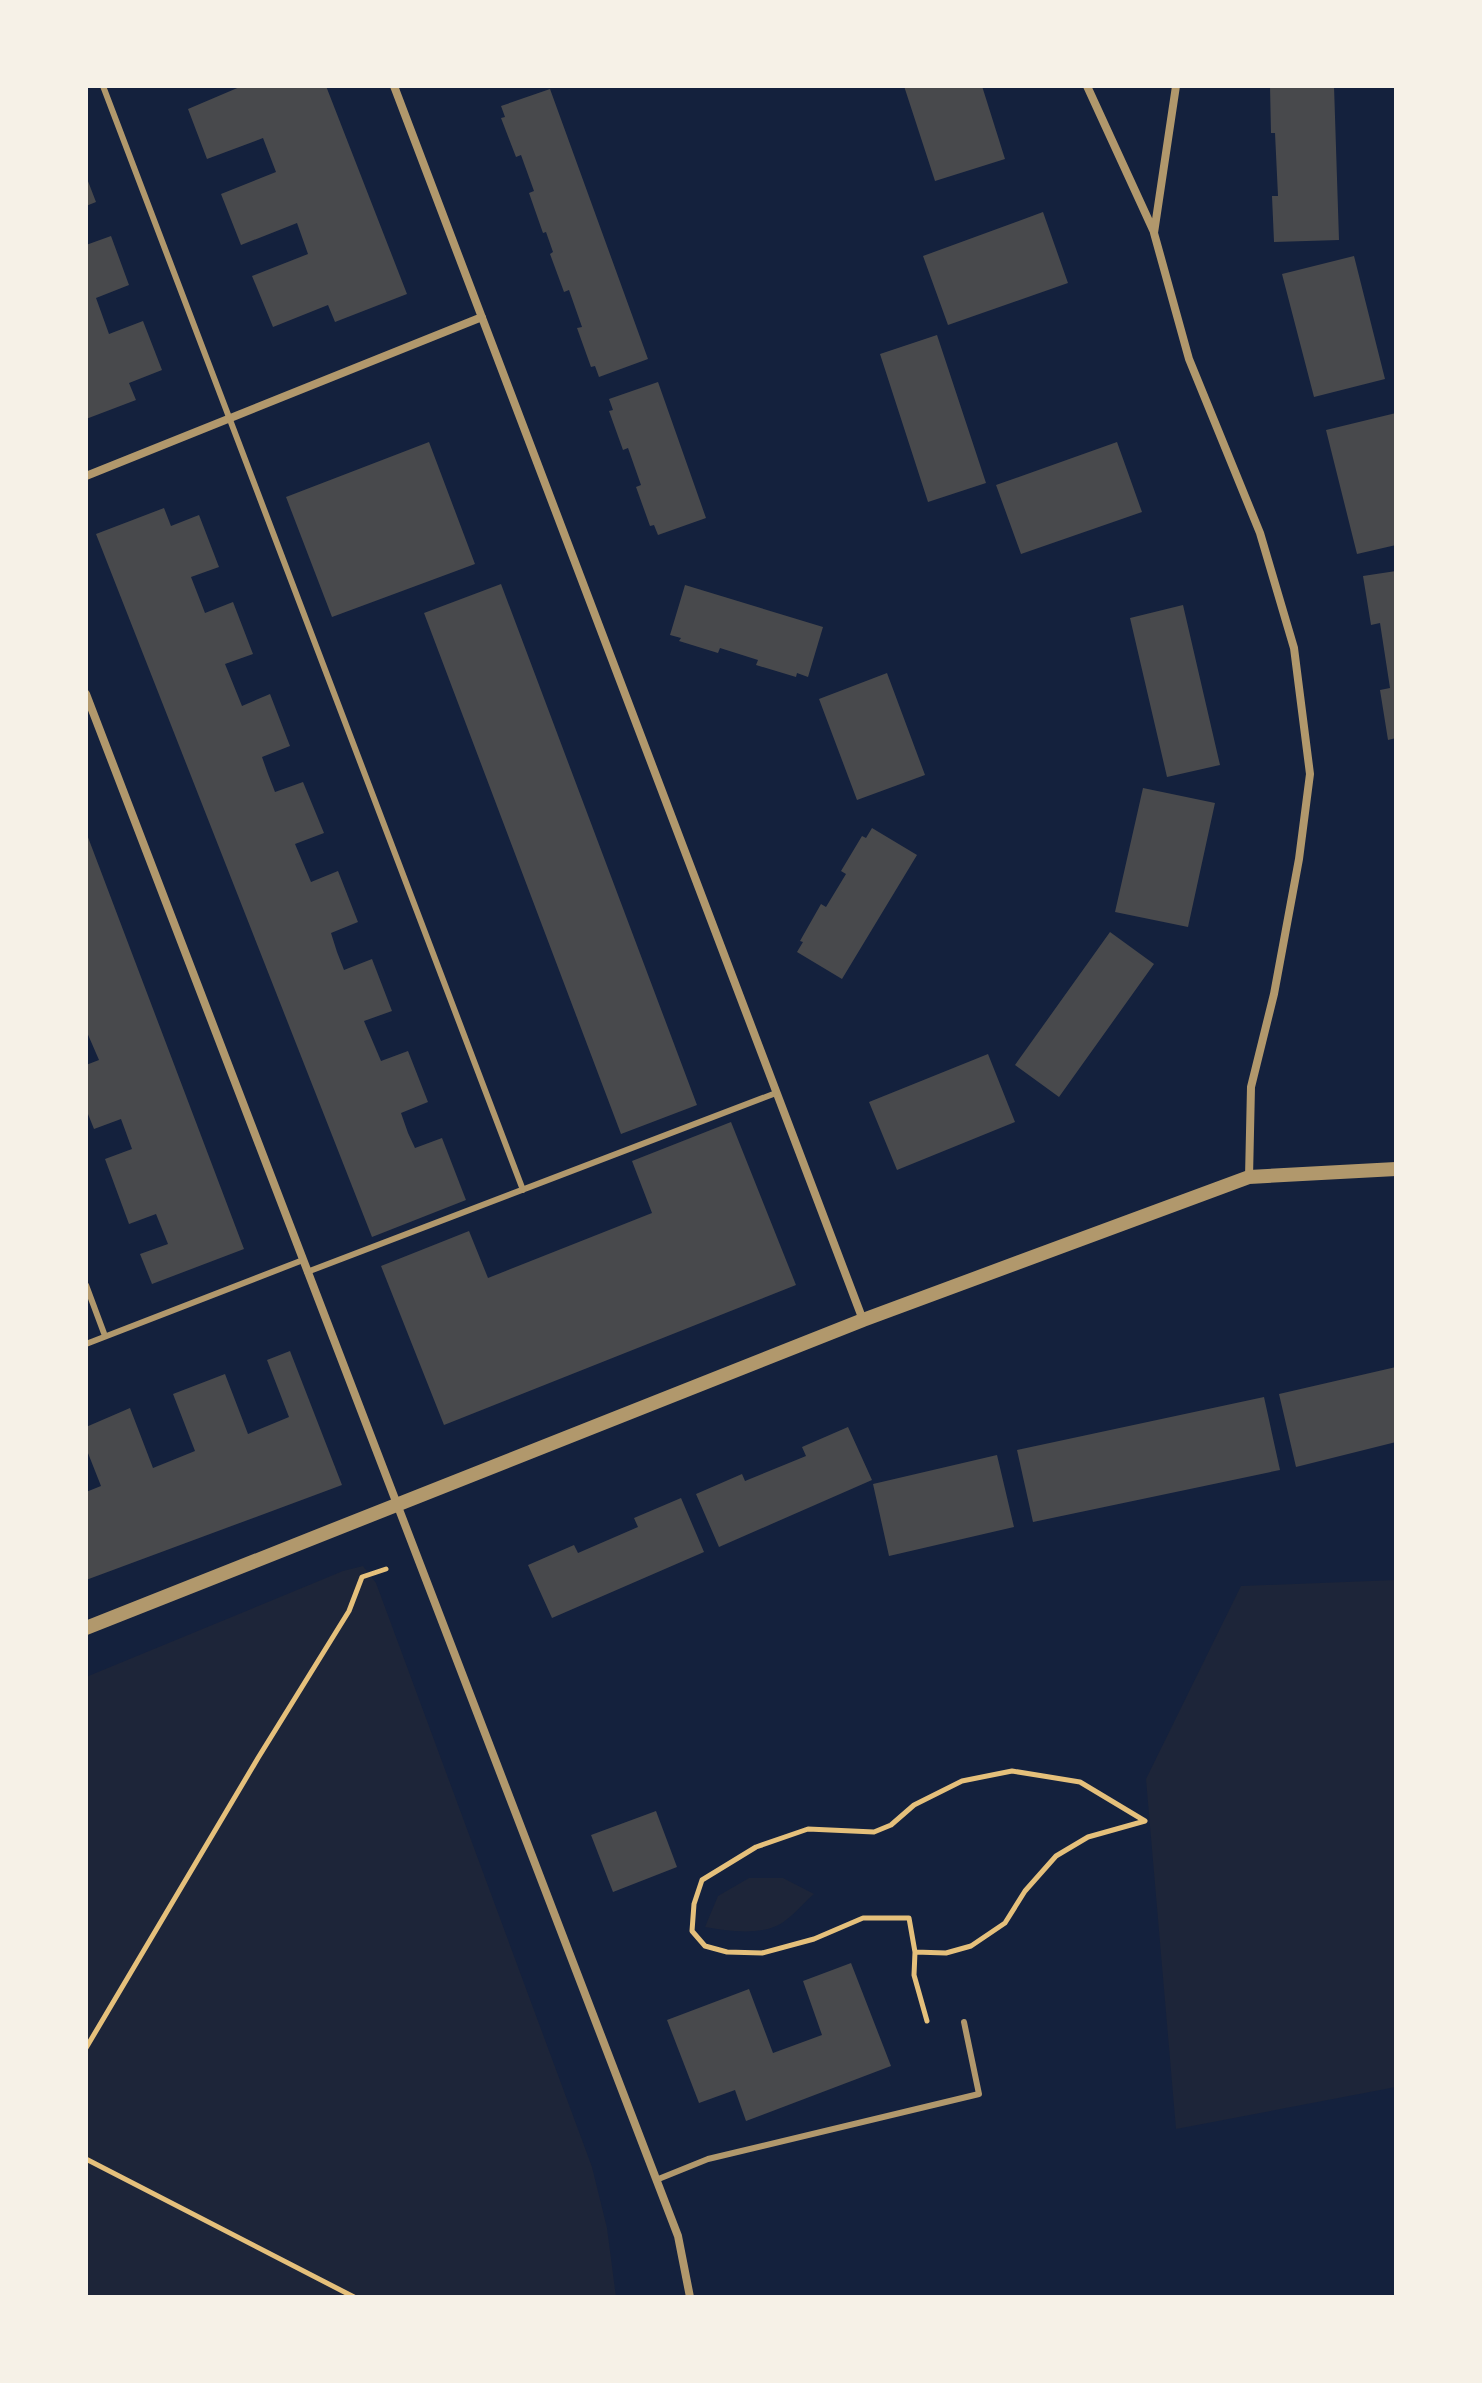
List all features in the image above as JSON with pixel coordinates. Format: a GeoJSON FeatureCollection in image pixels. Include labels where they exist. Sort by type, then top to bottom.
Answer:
{"type":"FeatureCollection","features":[{"type":"Feature","properties":{"kind":"street"},"geometry":{"type":"LineString","coordinates":[[394,86],[863,1320]]}},
{"type":"Feature","properties":{"kind":"street"},"geometry":{"type":"LineString","coordinates":[[1087,86],[1154,233],[1189,359],[1260,533],[1294,648],[1310,774],[1299,859],[1274,994],[1251,1087],[1249,1177]]}},
{"type":"Feature","properties":{"kind":"street"},"geometry":{"type":"LineString","coordinates":[[1154,233],[1176,86]]}},
{"type":"Feature","properties":{"kind":"street"},"geometry":{"type":"LineString","coordinates":[[86,476],[482,317]]}},
{"type":"Feature","properties":{"kind":"street"},"geometry":{"type":"LineString","coordinates":[[86,694],[678,2236],[690,2297]]}},
{"type":"Feature","properties":{"kind":"street"},"geometry":{"type":"LineString","coordinates":[[86,1628],[863,1320],[1249,1177],[1396,1169]]}},
{"type":"Feature","properties":{"kind":"lane"},"geometry":{"type":"LineString","coordinates":[[103,86],[523,1190]]}},
{"type":"Feature","properties":{"kind":"lane"},"geometry":{"type":"LineString","coordinates":[[307,1272],[776,1093]]}},
{"type":"Feature","properties":{"kind":"lane"},"geometry":{"type":"LineString","coordinates":[[86,1344],[303,1260]]}},
{"type":"Feature","properties":{"kind":"lane"},"geometry":{"type":"LineString","coordinates":[[86,1285],[105,1336]]}},
{"type":"Feature","properties":{"kind":"lane"},"geometry":{"type":"LineString","coordinates":[[656,2180],[708,2159],[979,2094],[964,2022]]}},
{"type":"Feature","properties":{"kind":"path"},"geometry":{"type":"LineString","coordinates":[[86,2048],[349,1611],[362,1577],[417,1557]]}},
{"type":"Feature","properties":{"kind":"path"},"geometry":{"type":"LineString","coordinates":[[915,1952],[946,1953],[971,1946],[1005,1923],[1025,1891],[1056,1856],[1088,1837],[1145,1821],[1080,1782],[1012,1771],[962,1781],[914,1805],[891,1825],[874,1832],[808,1829],[756,1847],[702,1880],[694,1904],[692,1931],[705,1946],[727,1952],[762,1953],[814,1939],[863,1918],[909,1918],[915,1952],[914,1975],[928,2024],[964,2022]]}},
{"type":"Feature","properties":{"kind":"path"},"geometry":{"type":"LineString","coordinates":[[86,2159],[354,2297]]}},
{"type":"Feature","properties":{"kind":"shaded area"},"geometry":{"type":"Polygon","coordinates":[[[363,1566],[376,1583],[592,2167],[607,2228],[616,2297],[86,2297],[86,1677],[343,1571],[363,1566]]]}},
{"type":"Feature","properties":{"kind":"shaded area"},"geometry":{"type":"Polygon","coordinates":[[[1396,1580],[1396,2087],[1176,2129],[1146,1779],[1241,1586],[1396,1580]]]}},
{"type":"Feature","properties":{"kind":"shaded area"},"geometry":{"type":"Polygon","coordinates":[[[749,1878],[783,1878],[814,1894],[786,1920],[768,1929],[747,1931],[705,1927],[718,1896],[749,1878]]]}},
{"type":"Feature","properties":{"kind":"building"},"geometry":{"type":"Polygon","coordinates":[[[242,86],[326,86],[407,294],[335,322],[328,305],[273,327],[252,276],[308,254],[297,223],[241,245],[221,194],[276,172],[263,138],[207,159],[188,109],[242,86]]]}},
{"type":"Feature","properties":{"kind":"building"},"geometry":{"type":"Polygon","coordinates":[[[904,86],[982,86],[1005,159],[935,181],[904,86]]]}},
{"type":"Feature","properties":{"kind":"building"},"geometry":{"type":"Polygon","coordinates":[[[1270,86],[1334,86],[1339,240],[1274,242],[1272,196],[1278,196],[1275,133],[1271,133],[1270,86]]]}},
{"type":"Feature","properties":{"kind":"building"},"geometry":{"type":"Polygon","coordinates":[[[550,89],[648,359],[599,377],[595,366],[591,367],[577,328],[582,327],[569,290],[564,292],[550,254],[553,252],[529,193],[534,191],[521,155],[516,157],[501,118],[505,117],[501,106],[550,89]]]}},
{"type":"Feature","properties":{"kind":"building"},"geometry":{"type":"Polygon","coordinates":[[[86,176],[96,202],[86,206],[86,176]]]}},
{"type":"Feature","properties":{"kind":"building"},"geometry":{"type":"Polygon","coordinates":[[[1043,212],[1068,283],[948,325],[923,256],[1043,212]]]}},
{"type":"Feature","properties":{"kind":"building"},"geometry":{"type":"Polygon","coordinates":[[[111,236],[129,285],[96,298],[109,334],[143,321],[162,370],[129,383],[136,400],[86,419],[86,245],[111,236]]]}},
{"type":"Feature","properties":{"kind":"building"},"geometry":{"type":"Polygon","coordinates":[[[1354,256],[1385,379],[1314,397],[1282,274],[1354,256]]]}},
{"type":"Feature","properties":{"kind":"building"},"geometry":{"type":"Polygon","coordinates":[[[937,335],[986,483],[928,502],[880,354],[937,335]]]}},
{"type":"Feature","properties":{"kind":"building"},"geometry":{"type":"Polygon","coordinates":[[[658,382],[706,518],[658,535],[654,525],[650,526],[636,487],[641,485],[628,448],[623,450],[609,411],[613,410],[609,399],[658,382]]]}},
{"type":"Feature","properties":{"kind":"building"},"geometry":{"type":"Polygon","coordinates":[[[1396,413],[1396,545],[1357,554],[1326,430],[1396,413]]]}},
{"type":"Feature","properties":{"kind":"building"},"geometry":{"type":"Polygon","coordinates":[[[429,442],[475,564],[332,617],[286,497],[429,442]]]}},
{"type":"Feature","properties":{"kind":"building"},"geometry":{"type":"Polygon","coordinates":[[[1117,442],[1142,512],[1021,554],[996,485],[1117,442]]]}},
{"type":"Feature","properties":{"kind":"building"},"geometry":{"type":"Polygon","coordinates":[[[164,508],[171,526],[199,515],[219,567],[191,577],[205,613],[233,602],[253,654],[225,664],[242,706],[270,694],[290,746],[262,757],[275,792],[303,782],[324,833],[295,844],[311,882],[338,871],[358,922],[331,933],[344,970],[372,959],[392,1011],[364,1021],[381,1061],[408,1051],[428,1102],[401,1113],[408,1133],[415,1148],[442,1138],[466,1200],[372,1237],[96,534],[164,508]]]}},
{"type":"Feature","properties":{"kind":"building"},"geometry":{"type":"Polygon","coordinates":[[[1396,571],[1396,738],[1388,740],[1380,690],[1390,688],[1380,623],[1371,625],[1363,576],[1396,571]]]}},
{"type":"Feature","properties":{"kind":"building"},"geometry":{"type":"Polygon","coordinates":[[[501,584],[697,1105],[621,1134],[424,613],[501,584]]]}},
{"type":"Feature","properties":{"kind":"building"},"geometry":{"type":"Polygon","coordinates":[[[685,585],[823,627],[808,677],[797,673],[796,677],[756,665],[758,660],[720,648],[718,653],[679,641],[681,638],[670,635],[685,585]]]}},
{"type":"Feature","properties":{"kind":"building"},"geometry":{"type":"Polygon","coordinates":[[[1183,605],[1220,765],[1167,777],[1130,618],[1183,605]]]}},
{"type":"Feature","properties":{"kind":"building"},"geometry":{"type":"Polygon","coordinates":[[[887,673],[925,775],[857,800],[819,699],[887,673]]]}},
{"type":"Feature","properties":{"kind":"building"},"geometry":{"type":"Polygon","coordinates":[[[1143,788],[1215,803],[1188,927],[1115,912],[1143,788]]]}},
{"type":"Feature","properties":{"kind":"building"},"geometry":{"type":"Polygon","coordinates":[[[872,828],[917,855],[842,979],[797,952],[821,904],[826,907],[846,874],[841,871],[862,836],[866,838],[872,828]]]}},
{"type":"Feature","properties":{"kind":"building"},"geometry":{"type":"Polygon","coordinates":[[[86,832],[244,1249],[152,1284],[140,1254],[168,1244],[156,1214],[129,1224],[105,1159],[132,1149],[121,1119],[94,1129],[86,1109],[86,1065],[99,1060],[86,1030],[86,832]]]}},
{"type":"Feature","properties":{"kind":"building"},"geometry":{"type":"Polygon","coordinates":[[[1110,932],[1154,964],[1059,1097],[1015,1065],[1110,932]]]}},
{"type":"Feature","properties":{"kind":"building"},"geometry":{"type":"Polygon","coordinates":[[[988,1054],[1015,1122],[897,1170],[869,1102],[988,1054]]]}},
{"type":"Feature","properties":{"kind":"building"},"geometry":{"type":"Polygon","coordinates":[[[731,1122],[796,1285],[444,1425],[381,1266],[469,1231],[488,1278],[652,1213],[632,1161],[731,1122]]]}},
{"type":"Feature","properties":{"kind":"building"},"geometry":{"type":"Polygon","coordinates":[[[290,1351],[342,1485],[86,1580],[86,1492],[101,1486],[86,1448],[86,1427],[130,1408],[153,1468],[195,1451],[173,1394],[225,1374],[248,1434],[289,1417],[267,1360],[290,1351]]]}},
{"type":"Feature","properties":{"kind":"building"},"geometry":{"type":"Polygon","coordinates":[[[1396,1367],[1396,1442],[1296,1467],[1279,1394],[1396,1367]]]}},
{"type":"Feature","properties":{"kind":"building"},"geometry":{"type":"Polygon","coordinates":[[[1264,1397],[1280,1470],[1033,1522],[1017,1450],[1264,1397]]]}},
{"type":"Feature","properties":{"kind":"building"},"geometry":{"type":"Polygon","coordinates":[[[848,1427],[872,1480],[719,1547],[696,1494],[742,1474],[745,1481],[806,1456],[802,1447],[848,1427]]]}},
{"type":"Feature","properties":{"kind":"building"},"geometry":{"type":"Polygon","coordinates":[[[997,1455],[1014,1527],[889,1556],[873,1484],[997,1455]]]}},
{"type":"Feature","properties":{"kind":"building"},"geometry":{"type":"Polygon","coordinates":[[[681,1498],[704,1552],[552,1618],[528,1565],[574,1545],[578,1553],[638,1527],[634,1518],[681,1498]]]}},
{"type":"Feature","properties":{"kind":"building"},"geometry":{"type":"Polygon","coordinates":[[[656,1811],[677,1867],[613,1892],[591,1835],[656,1811]]]}},
{"type":"Feature","properties":{"kind":"building"},"geometry":{"type":"Polygon","coordinates":[[[851,1963],[891,2066],[746,2121],[735,2090],[699,2103],[667,2020],[749,1989],[773,2053],[822,2035],[803,1981],[851,1963]]]}}]}
